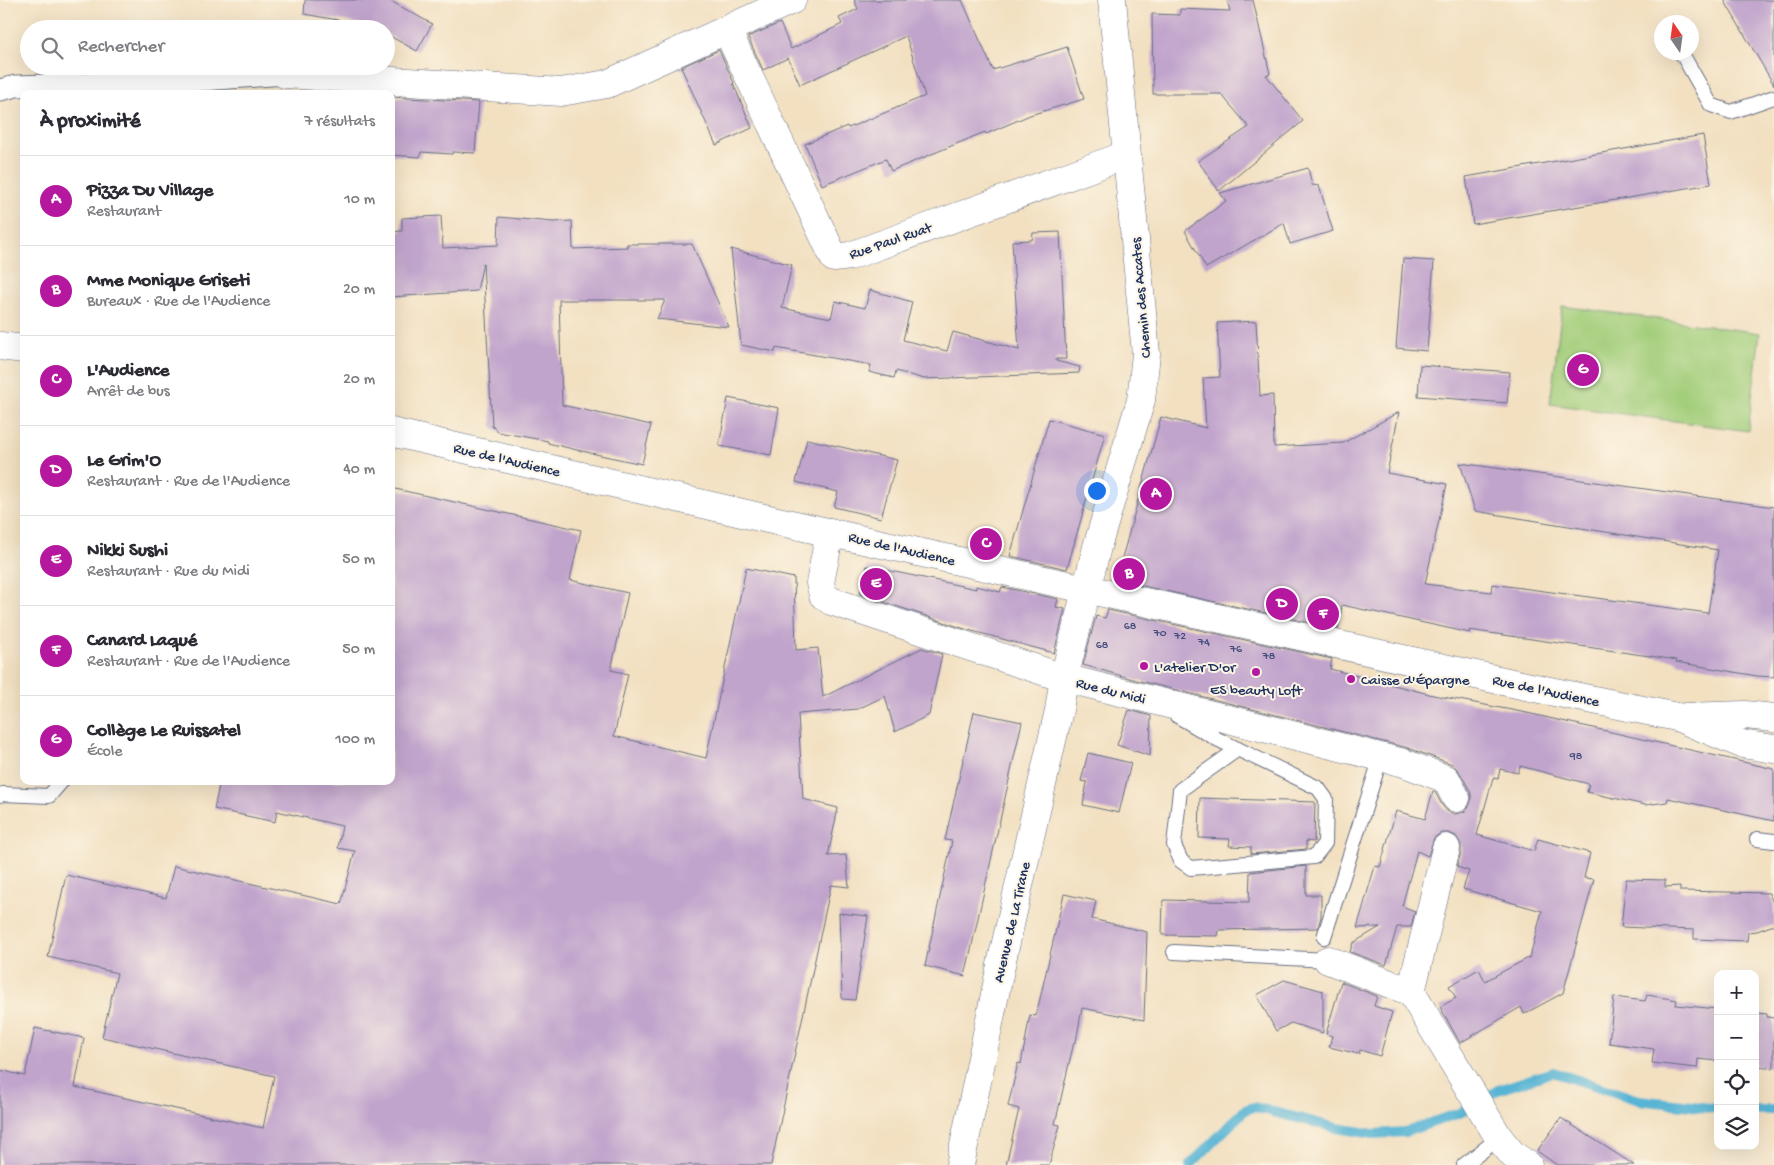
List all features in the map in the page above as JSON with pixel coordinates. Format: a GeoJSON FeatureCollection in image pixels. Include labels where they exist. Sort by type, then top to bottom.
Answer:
{"type":"FeatureCollection","features":[{"type":"Feature","properties":{"kind":"street"},"geometry":{"type":"LineString","coordinates":[[300,75],[561,92],[606,84],[792,0]]}},
{"type":"Feature","properties":{"kind":"street","name":"Chemin des Accates"},"geometry":{"type":"LineString","coordinates":[[1064,678],[1097,547],[1141,400],[1146,354],[1112,0]]}},
{"type":"Feature","properties":{"kind":"street","name":"Rue Paul Ruat"},"geometry":{"type":"LineString","coordinates":[[727,30],[834,258],[850,256],[1126,155]]}},
{"type":"Feature","properties":{"kind":"street"},"geometry":{"type":"LineString","coordinates":[[0,90],[16,86],[202,80],[271,75]]}},
{"type":"Feature","properties":{"kind":"street"},"geometry":{"type":"LineString","coordinates":[[0,346],[20,348]]}},
{"type":"Feature","properties":{"kind":"street","name":"Rue de l'Audience"},"geometry":{"type":"LineString","coordinates":[[395,433],[768,519],[1535,688],[1677,717],[1742,744],[1774,749]]}},
{"type":"Feature","properties":{"kind":"street","name":"Rue du Midi"},"geometry":{"type":"LineString","coordinates":[[830,532],[820,583],[823,595],[831,601],[1064,678],[1404,763],[1446,779],[1456,798]]}},
{"type":"Feature","properties":{"kind":"street","name":"Avenue de La Tirane"},"geometry":{"type":"LineString","coordinates":[[960,1165],[1002,960],[1059,710],[1064,678]]}},
{"type":"Feature","properties":{"kind":"street","name":"Rue de l'Audience"},"geometry":{"type":"LineString","coordinates":[[1677,717],[1745,715],[1774,718]]}},
{"type":"Feature","properties":{"kind":"street"},"geometry":{"type":"LineString","coordinates":[[1411,992],[1446,848]]}},
{"type":"Feature","properties":{"kind":"street"},"geometry":{"type":"LineString","coordinates":[[1326,948],[1411,992],[1499,1138],[1512,1155],[1528,1165]]}},
{"type":"Feature","properties":{"kind":"lane"},"geometry":{"type":"LineString","coordinates":[[1686,60],[1711,105],[1731,112],[1774,97]]}},
{"type":"Feature","properties":{"kind":"lane"},"geometry":{"type":"LineString","coordinates":[[1152,700],[1217,739],[1318,788],[1326,799],[1325,843],[1314,857],[1191,868],[1181,861],[1174,845],[1180,790],[1238,750]]}},
{"type":"Feature","properties":{"kind":"lane"},"geometry":{"type":"LineString","coordinates":[[1174,952],[1326,948],[1381,757]]}},
{"type":"Feature","properties":{"kind":"lane"},"geometry":{"type":"LineString","coordinates":[[0,795],[48,796],[58,785]]}},
{"type":"Feature","properties":{"kind":"lane"},"geometry":{"type":"LineString","coordinates":[[1757,839],[1774,841]]}},
{"type":"Feature","properties":{"kind":"lane"},"geometry":{"type":"LineString","coordinates":[[1464,1165],[1499,1138]]}},
{"type":"Feature","properties":{"kind":"green space"},"geometry":{"type":"Polygon","coordinates":[[[1562,306],[1760,333],[1748,431],[1550,404],[1562,306]]]}},
{"type":"Feature","properties":{"kind":"building"},"geometry":{"type":"Polygon","coordinates":[[[305,0],[389,0],[432,24],[417,51],[395,39],[395,20],[338,20],[304,14],[305,0]]]}},
{"type":"Feature","properties":{"kind":"building"},"geometry":{"type":"Polygon","coordinates":[[[854,0],[962,0],[993,70],[1067,47],[1084,99],[1030,115],[891,171],[886,159],[822,185],[805,144],[925,96],[906,36],[800,85],[788,58],[763,70],[748,37],[780,23],[791,49],[842,24],[839,18],[858,9],[854,0]]]}},
{"type":"Feature","properties":{"kind":"building"},"geometry":{"type":"Polygon","coordinates":[[[1227,0],[1253,0],[1270,74],[1266,75],[1303,121],[1219,191],[1198,161],[1249,127],[1221,94],[1153,94],[1152,14],[1180,15],[1180,9],[1230,11],[1227,0]]]}},
{"type":"Feature","properties":{"kind":"building"},"geometry":{"type":"Polygon","coordinates":[[[1724,0],[1774,0],[1774,85],[1724,0]]]}},
{"type":"Feature","properties":{"kind":"building"},"geometry":{"type":"Polygon","coordinates":[[[719,50],[752,128],[716,145],[681,67],[719,50]]]}},
{"type":"Feature","properties":{"kind":"building"},"geometry":{"type":"Polygon","coordinates":[[[395,97],[479,102],[475,153],[421,152],[420,157],[395,155],[395,97]]]}},
{"type":"Feature","properties":{"kind":"building"},"geometry":{"type":"Polygon","coordinates":[[[1703,135],[1711,184],[1473,224],[1466,177],[1703,135]]]}},
{"type":"Feature","properties":{"kind":"building"},"geometry":{"type":"Polygon","coordinates":[[[1308,168],[1312,185],[1319,186],[1333,231],[1290,244],[1284,223],[1206,268],[1185,231],[1226,201],[1220,193],[1308,168]]]}},
{"type":"Feature","properties":{"kind":"building"},"geometry":{"type":"Polygon","coordinates":[[[441,216],[443,248],[498,245],[499,217],[553,222],[572,221],[573,249],[627,247],[627,244],[692,244],[729,327],[657,319],[665,300],[559,300],[562,405],[651,425],[642,464],[548,443],[548,441],[498,432],[492,426],[483,263],[477,291],[395,297],[395,232],[402,231],[402,218],[441,216]]]}},
{"type":"Feature","properties":{"kind":"building"},"geometry":{"type":"Polygon","coordinates":[[[1060,232],[1066,359],[1056,359],[1056,361],[1080,367],[1079,373],[924,379],[896,371],[894,378],[869,372],[871,365],[776,348],[775,352],[741,345],[731,249],[792,265],[782,308],[831,318],[835,301],[865,308],[870,290],[912,302],[903,340],[947,351],[953,332],[1019,350],[1012,241],[1032,240],[1033,233],[1060,232]]]}},
{"type":"Feature","properties":{"kind":"building"},"geometry":{"type":"Polygon","coordinates":[[[1403,259],[1434,261],[1427,351],[1396,348],[1403,259]]]}},
{"type":"Feature","properties":{"kind":"building"},"geometry":{"type":"Polygon","coordinates":[[[1256,321],[1260,396],[1273,395],[1274,447],[1343,443],[1399,412],[1387,473],[1447,484],[1425,584],[1491,592],[1492,584],[1708,613],[1718,550],[1475,511],[1460,463],[1774,507],[1774,677],[1757,676],[1676,662],[1677,660],[1469,630],[1470,633],[1342,605],[1338,629],[1116,580],[1161,417],[1206,428],[1203,378],[1220,377],[1217,323],[1256,321]]]}},
{"type":"Feature","properties":{"kind":"building"},"geometry":{"type":"Polygon","coordinates":[[[1420,365],[1510,372],[1507,403],[1418,396],[1420,365]]]}},
{"type":"Feature","properties":{"kind":"building"},"geometry":{"type":"Polygon","coordinates":[[[728,398],[779,408],[771,455],[719,446],[728,398]]]}},
{"type":"Feature","properties":{"kind":"building"},"geometry":{"type":"Polygon","coordinates":[[[1049,419],[1105,434],[1067,569],[1010,556],[1049,419]]]}},
{"type":"Feature","properties":{"kind":"building"},"geometry":{"type":"Polygon","coordinates":[[[807,439],[897,460],[881,518],[834,507],[838,492],[796,482],[807,439]]]}},
{"type":"Feature","properties":{"kind":"building"},"geometry":{"type":"Polygon","coordinates":[[[395,489],[581,530],[570,580],[628,593],[611,670],[628,674],[614,736],[706,758],[746,568],[794,578],[796,650],[818,648],[823,697],[922,648],[942,654],[929,715],[895,732],[885,696],[858,709],[798,714],[803,799],[838,808],[828,856],[846,855],[849,887],[831,885],[771,1165],[0,1165],[0,1070],[25,1076],[35,1028],[84,1038],[75,1087],[263,1128],[274,1076],[102,1037],[117,973],[48,957],[66,875],[166,898],[174,866],[341,904],[355,851],[338,848],[342,826],[277,811],[275,822],[214,809],[219,785],[395,785],[395,489]]]}},
{"type":"Feature","properties":{"kind":"building"},"geometry":{"type":"Polygon","coordinates":[[[867,566],[976,589],[976,586],[1000,592],[1002,587],[1058,599],[1056,607],[1065,609],[1054,653],[965,629],[860,594],[867,566]]]}},
{"type":"Feature","properties":{"kind":"building"},"geometry":{"type":"Polygon","coordinates":[[[1108,610],[1332,659],[1330,669],[1433,695],[1527,713],[1774,769],[1774,821],[1668,798],[1667,802],[1645,805],[1587,792],[1589,784],[1520,766],[1518,773],[1500,769],[1498,779],[1493,778],[1477,835],[1534,851],[1538,839],[1590,853],[1584,878],[1594,879],[1563,993],[1524,1014],[1521,1007],[1460,1043],[1440,1007],[1456,998],[1449,986],[1479,969],[1485,981],[1530,957],[1542,911],[1463,889],[1469,871],[1457,867],[1461,844],[1456,836],[1449,833],[1441,833],[1434,838],[1428,856],[1417,851],[1402,906],[1415,911],[1411,927],[1397,927],[1386,965],[1350,952],[1353,943],[1380,927],[1357,928],[1375,866],[1380,867],[1396,811],[1425,819],[1433,791],[1447,811],[1455,814],[1464,812],[1472,798],[1459,771],[1452,764],[1408,748],[1083,665],[1096,616],[1105,618],[1108,610]]]}},
{"type":"Feature","properties":{"kind":"building"},"geometry":{"type":"Polygon","coordinates":[[[1129,710],[1151,716],[1150,756],[1117,745],[1129,710]]]}},
{"type":"Feature","properties":{"kind":"building"},"geometry":{"type":"Polygon","coordinates":[[[974,712],[1022,722],[965,976],[925,966],[952,841],[945,840],[974,712]]]}},
{"type":"Feature","properties":{"kind":"building"},"geometry":{"type":"Polygon","coordinates":[[[1088,753],[1131,763],[1119,813],[1083,805],[1087,782],[1081,781],[1088,753]]]}},
{"type":"Feature","properties":{"kind":"building"},"geometry":{"type":"Polygon","coordinates":[[[1200,798],[1315,802],[1314,842],[1306,841],[1306,849],[1251,854],[1251,847],[1229,846],[1230,839],[1199,838],[1200,798]]]}},
{"type":"Feature","properties":{"kind":"building"},"geometry":{"type":"Polygon","coordinates":[[[1306,866],[1306,895],[1321,895],[1321,916],[1318,928],[1219,930],[1218,936],[1162,935],[1163,900],[1249,902],[1250,872],[1306,866]]]}},
{"type":"Feature","properties":{"kind":"building"},"geometry":{"type":"Polygon","coordinates":[[[1626,879],[1665,880],[1665,887],[1680,886],[1680,891],[1769,893],[1774,906],[1774,925],[1748,932],[1747,941],[1694,939],[1694,930],[1621,927],[1626,879]]]}},
{"type":"Feature","properties":{"kind":"building"},"geometry":{"type":"Polygon","coordinates":[[[1064,894],[1096,901],[1092,919],[1147,932],[1144,1020],[1082,1008],[1076,1042],[1074,1042],[1055,1124],[1060,1125],[1049,1165],[1006,1165],[1019,1109],[1008,1106],[1018,1063],[1021,1064],[1030,1015],[1036,1016],[1064,894]]]}},
{"type":"Feature","properties":{"kind":"building"},"geometry":{"type":"Polygon","coordinates":[[[839,913],[868,916],[855,1000],[842,999],[839,913]]]}},
{"type":"Feature","properties":{"kind":"building"},"geometry":{"type":"Polygon","coordinates":[[[1284,980],[1323,991],[1323,1033],[1291,1023],[1276,1031],[1257,995],[1284,980]]]}},
{"type":"Feature","properties":{"kind":"building"},"geometry":{"type":"Polygon","coordinates":[[[1341,982],[1377,996],[1374,1006],[1392,1012],[1380,1056],[1360,1050],[1359,1054],[1329,1047],[1332,1036],[1326,1034],[1341,982]]]}},
{"type":"Feature","properties":{"kind":"building"},"geometry":{"type":"Polygon","coordinates":[[[1647,995],[1677,1000],[1676,1005],[1714,1009],[1714,1061],[1698,1059],[1697,1068],[1652,1063],[1654,1049],[1609,1043],[1614,997],[1645,1001],[1647,995]]]}},
{"type":"Feature","properties":{"kind":"building"},"geometry":{"type":"Polygon","coordinates":[[[1759,1013],[1767,1014],[1767,1017],[1774,1018],[1774,1068],[1759,1066],[1759,1013]]]}},
{"type":"Feature","properties":{"kind":"building"},"geometry":{"type":"Polygon","coordinates":[[[1561,1118],[1634,1165],[1557,1165],[1537,1151],[1561,1118]]]}},
{"type":"Feature","properties":{"kind":"waterway"},"geometry":{"type":"LineString","coordinates":[[1190,1165],[1245,1110],[1254,1107],[1337,1128],[1373,1134],[1405,1132],[1462,1112],[1498,1090],[1553,1072],[1639,1100],[1714,1109]]}},
{"type":"Feature","properties":{"kind":"waterway"},"geometry":{"type":"LineString","coordinates":[[1759,1110],[1774,1110]]}},
{"type":"Feature","properties":{"kind":"place","name":"Collège Le Ruissatel"},"geometry":{"type":"Point","coordinates":[1583,370]}},
{"type":"Feature","properties":{"kind":"place","name":"Pizza Du Village"},"geometry":{"type":"Point","coordinates":[1156,494]}},
{"type":"Feature","properties":{"kind":"place","name":"L'Audience"},"geometry":{"type":"Point","coordinates":[986,544]}},
{"type":"Feature","properties":{"kind":"place","name":"Mme Monique Griseti"},"geometry":{"type":"Point","coordinates":[1129,574]}},
{"type":"Feature","properties":{"kind":"place","name":"Nikki Sushi"},"geometry":{"type":"Point","coordinates":[876,584]}},
{"type":"Feature","properties":{"kind":"place","name":"Le Grim'O"},"geometry":{"type":"Point","coordinates":[1282,604]}},
{"type":"Feature","properties":{"kind":"place","name":"Canard Laqué"},"geometry":{"type":"Point","coordinates":[1323,614]}},
{"type":"Feature","properties":{"kind":"place","name":"L'atelier D'or"},"geometry":{"type":"Point","coordinates":[1144,666]}},
{"type":"Feature","properties":{"kind":"place","name":"ES beauty Loft"},"geometry":{"type":"Point","coordinates":[1256,672]}},
{"type":"Feature","properties":{"kind":"place","name":"Caisse d'Épargne"},"geometry":{"type":"Point","coordinates":[1351,679]}}]}
